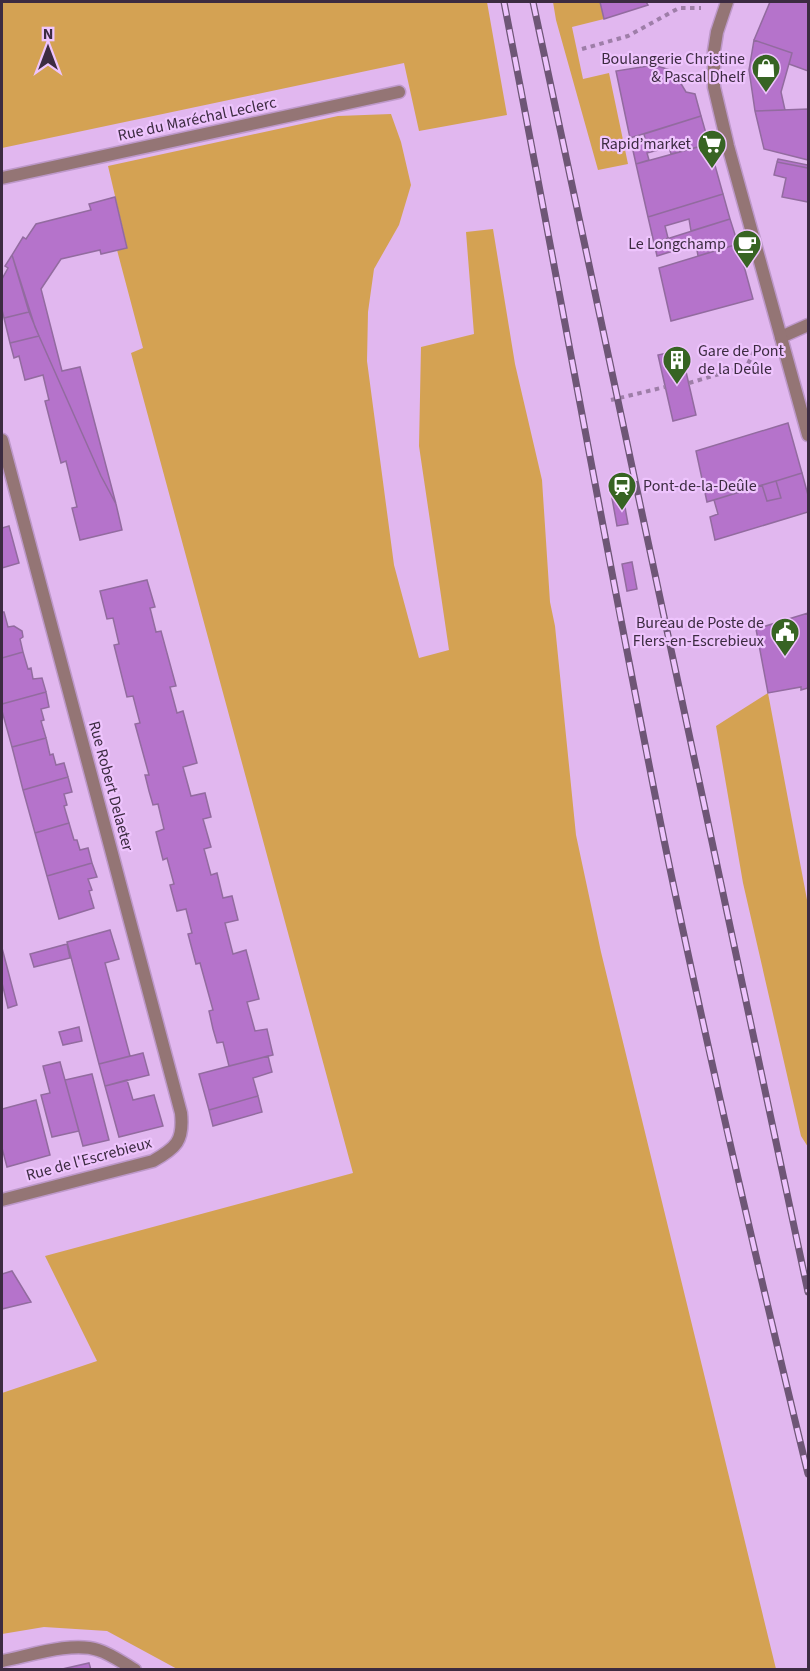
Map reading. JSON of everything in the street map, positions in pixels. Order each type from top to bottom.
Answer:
[{"type":"street","points":[[725,7],[714,51],[714,87],[728,147],[808,435]]},
{"type":"street","name":"Rue du Maréchal Leclerc","points":[[2,178],[399,92]]},
{"type":"street","points":[[781,337],[808,325]]},
{"type":"street","name":"Rue Robert Delaeter","points":[[2,440],[181,1113],[183,1129],[179,1141]]},
{"type":"street","name":"Rue de l'Escrebieux","points":[[2,1200],[153,1161],[169,1152],[179,1141]]},
{"type":"street","points":[[2,1661],[72,1647],[84,1647],[108,1654],[135,1670]]},
{"type":"path","points":[[582,49],[628,36],[679,8],[725,7]]},
{"type":"path","points":[[689,383],[747,366],[757,345],[781,337]]},
{"type":"path","points":[[611,400],[665,387]]},
{"type":"shaded area","points":[[2,2],[487,2],[507,115],[419,131],[404,63],[2,148]]},
{"type":"shaded area","points":[[553,2],[600,2],[604,19],[572,27],[583,79],[609,73],[628,164],[598,170]]},
{"type":"shaded area","points":[[391,114],[401,142],[411,185],[399,225],[374,269],[368,312],[367,361],[394,565],[419,658],[449,650],[419,446],[421,347],[474,334],[466,232],[493,229],[515,364],[542,480],[550,602],[555,626],[576,835],[601,952],[776,1669],[179,1670],[107,1631],[44,1627],[2,1634],[2,1393],[97,1361],[45,1256],[353,1173],[131,353],[143,348],[117,250],[127,247],[108,166],[338,116]]},
{"type":"shaded area","points":[[768,693],[808,905],[808,1147],[801,1136],[743,883],[716,726]]},
{"type":"building","points":[[600,2],[646,2],[648,5],[604,19]]},
{"type":"building","points":[[770,2],[808,2],[808,71],[789,64],[792,53],[754,40]]},
{"type":"building","points":[[754,40],[792,53],[781,92],[785,110],[755,111],[749,70]]},
{"type":"building","points":[[654,65],[670,70],[686,92],[695,94],[701,116],[630,138],[616,71]]},
{"type":"building","points":[[808,109],[808,160],[764,149],[755,111]]},
{"type":"building","points":[[701,116],[709,144],[671,154],[669,147],[647,153],[649,160],[636,164],[632,146],[646,143],[644,134]]},
{"type":"building","points":[[709,144],[723,194],[648,217],[636,164]]},
{"type":"building","points":[[778,159],[808,165],[808,168],[777,162]]},
{"type":"building","points":[[777,162],[808,168],[808,202],[782,197],[786,178],[774,175]]},
{"type":"building","points":[[723,194],[730,219],[691,231],[689,219],[665,226],[668,238],[654,243],[648,217]]},
{"type":"building","points":[[115,197],[127,248],[101,254],[100,250],[61,259],[41,289],[62,371],[80,367],[116,504],[101,476],[35,327],[12,255],[23,237],[26,239],[36,224],[91,210],[89,204]]},
{"type":"building","points":[[730,219],[738,244],[698,256],[696,244],[657,256],[654,243]]},
{"type":"building","points":[[738,244],[753,299],[671,321],[659,268]]},
{"type":"building","points":[[12,255],[29,312],[4,318],[2,279],[8,268],[5,266]]},
{"type":"building","points":[[29,312],[39,336],[10,343],[4,318]]},
{"type":"building","points":[[39,336],[101,476],[116,504],[122,530],[80,540],[72,508],[77,507],[66,461],[61,463],[45,401],[49,400],[43,375],[25,380],[19,356],[14,358],[10,343]]},
{"type":"building","name":"Gare de Pont de la Deûle","points":[[681,350],[696,415],[673,421],[658,355]]},
{"type":"building","points":[[788,423],[802,473],[707,502],[696,451]]},
{"type":"building","points":[[802,473],[808,495],[808,512],[715,540],[710,517],[718,514],[714,500],[762,485],[767,501],[781,498],[776,481]]},
{"type":"building","points":[[776,481],[781,498],[767,501],[762,485]]},
{"type":"building","points":[[623,496],[628,524],[617,526],[612,498]]},
{"type":"building","points":[[9,526],[19,563],[2,568],[2,528]]},
{"type":"building","points":[[632,562],[637,589],[627,591],[622,564]]},
{"type":"building","points":[[147,580],[155,607],[150,608],[156,632],[161,631],[176,686],[170,687],[177,713],[183,711],[197,763],[183,767],[191,796],[205,793],[211,817],[203,819],[211,847],[204,849],[211,875],[217,873],[223,898],[232,896],[238,920],[225,923],[233,954],[246,950],[259,999],[247,1002],[255,1031],[267,1029],[273,1055],[229,1066],[223,1042],[217,1043],[213,1029],[209,1011],[213,1010],[200,963],[196,964],[188,934],[192,933],[186,909],[177,911],[170,885],[174,884],[167,858],[163,860],[156,832],[164,829],[158,804],[153,805],[145,775],[149,775],[135,724],[140,723],[133,696],[127,697],[114,645],[119,644],[113,618],[107,619],[100,591]]},
{"type":"building","points":[[2,612],[4,612],[8,627],[14,626],[22,631],[23,637],[20,639],[23,652],[2,658]]},
{"type":"building","name":"Bureau de Poste de Flers-en-Escrebieux","points":[[808,613],[808,688],[801,690],[801,687],[768,693],[756,629]]},
{"type":"building","points":[[23,652],[28,669],[31,668],[33,679],[42,678],[46,692],[2,704],[2,658]]},
{"type":"building","points":[[46,692],[49,707],[41,709],[44,720],[41,721],[46,738],[12,747],[2,704]]},
{"type":"building","points":[[46,738],[50,755],[53,754],[56,765],[64,763],[68,777],[23,790],[12,747]]},
{"type":"building","points":[[68,777],[72,792],[64,794],[67,805],[64,806],[69,823],[35,833],[23,790]]},
{"type":"building","points":[[69,823],[74,840],[77,840],[80,850],[88,848],[92,863],[47,876],[35,833]]},
{"type":"building","points":[[92,863],[97,877],[88,879],[94,908],[59,919],[47,876]]},
{"type":"building","points":[[110,930],[119,959],[105,963],[130,1056],[99,1064],[67,942]]},
{"type":"building","points":[[67,944],[70,958],[34,967],[30,954]]},
{"type":"building","points":[[2,948],[17,1005],[8,1008],[2,983]]},
{"type":"building","points":[[79,1027],[82,1041],[63,1045],[59,1032]]},
{"type":"building","points":[[143,1053],[149,1075],[105,1086],[99,1064]]},
{"type":"building","points":[[268,1056],[272,1072],[253,1078],[258,1096],[209,1110],[199,1074]]},
{"type":"building","points":[[60,1062],[79,1131],[52,1137],[41,1095],[50,1093],[43,1066]]},
{"type":"building","points":[[92,1074],[109,1140],[83,1146],[65,1080]]},
{"type":"building","points":[[127,1080],[133,1100],[154,1095],[163,1126],[119,1137],[105,1086]]},
{"type":"building","points":[[258,1096],[262,1112],[213,1126],[209,1110]]},
{"type":"building","points":[[36,1100],[50,1155],[7,1167],[2,1148],[2,1109]]},
{"type":"building","points":[[12,1271],[31,1302],[2,1309],[2,1274]]},
{"type":"building","points":[[89,1663],[91,1670],[58,1670]]},
{"type":"railway","points":[[504,2],[664,840],[733,1158],[808,1474]]},
{"type":"railway","points":[[533,2],[808,1292]]},
{"type":"place","name":"Boulangerie Christine & Pascal Dhelf","points":[[766,94]]},
{"type":"place","name":"Rapid’market","points":[[712,170]]},
{"type":"place","name":"Le Longchamp","points":[[747,270]]},
{"type":"place","name":"Gare de Pont de la Deûle","points":[[677,386]]},
{"type":"place","name":"Pont-de-la-Deûle","points":[[622,512]]},
{"type":"place","name":"Bureau de Poste de Flers-en-Escrebieux","points":[[785,658]]}]
